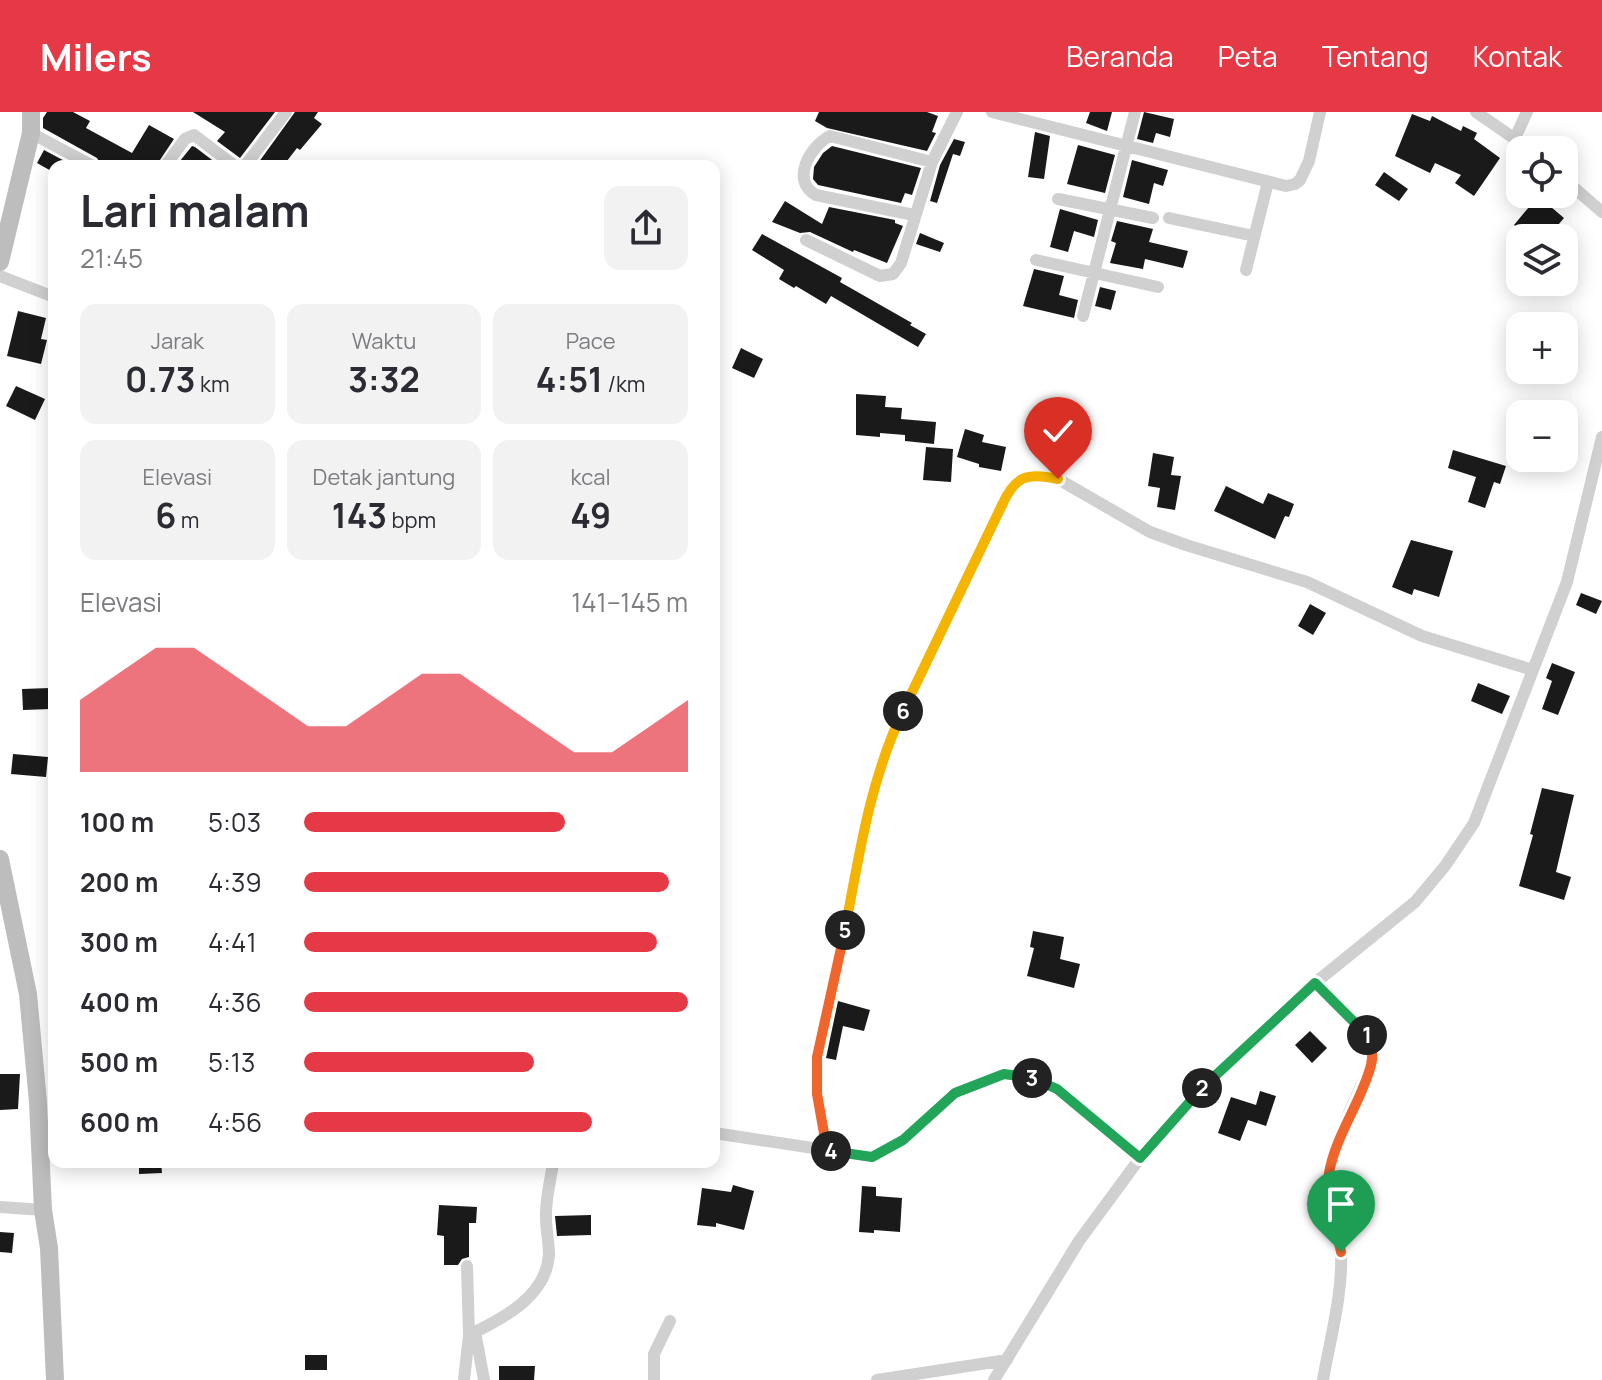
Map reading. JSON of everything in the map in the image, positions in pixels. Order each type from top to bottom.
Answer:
[{"type":"main road","points":[[0,262],[31,133],[31,112]]},
{"type":"main road","points":[[0,859],[28,994],[38,1102],[43,1210],[49,1248],[55,1380]]},
{"type":"street","points":[[250,160],[286,112]]},
{"type":"street","points":[[806,240],[872,273],[893,274],[901,263],[932,162],[957,112]]},
{"type":"street","points":[[992,112],[1286,186],[1300,180],[1309,161],[1320,112]]},
{"type":"street","points":[[1083,316],[1135,112]]},
{"type":"street","points":[[1476,112],[1512,136]]},
{"type":"street","points":[[1516,136],[1527,112]]},
{"type":"street","points":[[31,133],[82,160]]},
{"type":"street","points":[[169,160],[185,139],[194,135],[227,160]]},
{"type":"street","points":[[914,215],[816,195],[803,182],[804,167],[821,142],[830,136],[932,162]]},
{"type":"street","points":[[1246,270],[1268,182]]},
{"type":"street","points":[[1578,191],[1602,212]]},
{"type":"street","points":[[1058,199],[1153,218]]},
{"type":"street","points":[[1169,218],[1254,236]]},
{"type":"street","points":[[1036,260],[1158,287]]},
{"type":"street","points":[[0,276],[48,295]]},
{"type":"street","points":[[995,1380],[1079,1241],[1140,1158],[1220,1070],[1315,983],[1415,902],[1445,866],[1474,823],[1567,582],[1602,437]]},
{"type":"street","points":[[827,1150],[817,1094],[817,1057],[871,794],[889,741],[1007,494],[1018,480],[1029,475],[1058,479],[1150,532],[1307,582],[1422,636],[1533,670]]},
{"type":"street","points":[[1315,983],[1367,1034],[1372,1056],[1329,1170],[1330,1206],[1341,1252],[1339,1285],[1323,1380]]},
{"type":"street","points":[[720,1134],[872,1157],[903,1140],[955,1093],[1004,1074],[1031,1077],[1057,1089],[1140,1158]]},
{"type":"street","points":[[472,1333],[507,1315],[527,1299],[543,1279],[549,1259],[545,1216],[552,1168]]},
{"type":"street","points":[[0,1207],[43,1210]]},
{"type":"street","points":[[467,1266],[472,1333],[484,1380]]},
{"type":"street","points":[[654,1380],[654,1354],[670,1321]]},
{"type":"street","points":[[464,1380],[472,1333]]},
{"type":"street","points":[[877,1380],[1007,1360]]},
{"type":"building","points":[[47,112],[73,112],[90,121],[86,128],[132,153],[149,125],[174,139],[160,160],[98,160],[43,128],[43,118]]},
{"type":"building","points":[[193,112],[275,112],[240,158],[217,141],[225,132]]},
{"type":"building","points":[[295,112],[318,112],[314,118],[322,124],[300,150],[297,148],[288,160],[260,160]]},
{"type":"building","points":[[819,112],[927,112],[938,116],[932,132],[936,133],[927,151],[827,128],[815,121]]},
{"type":"building","points":[[1090,112],[1112,112],[1107,131],[1086,123]]},
{"type":"building","points":[[1144,112],[1174,119],[1170,137],[1156,133],[1153,143],[1137,139]]},
{"type":"building","points":[[1412,114],[1430,121],[1432,116],[1461,131],[1463,126],[1477,133],[1474,139],[1500,158],[1474,196],[1455,183],[1461,175],[1435,163],[1430,173],[1395,156]]},
{"type":"building","points":[[1035,132],[1050,136],[1044,179],[1028,177]]},
{"type":"building","points":[[954,139],[965,142],[960,156],[953,154],[937,203],[930,201],[940,165]]},
{"type":"building","points":[[1078,145],[1115,155],[1105,193],[1067,184]]},
{"type":"building","points":[[192,146],[212,160],[181,160]]},
{"type":"building","points":[[832,146],[921,168],[912,195],[905,193],[901,203],[818,185],[813,179],[814,167]]},
{"type":"building","points":[[44,150],[63,160],[48,160],[48,169],[37,163]]},
{"type":"building","points":[[1132,160],[1168,170],[1163,186],[1154,183],[1149,204],[1123,197]]},
{"type":"building","points":[[1384,172],[1408,189],[1399,201],[1375,185]]},
{"type":"building","points":[[785,201],[822,224],[829,207],[895,220],[903,226],[887,263],[853,252],[810,232],[800,233],[772,222]]},
{"type":"building","points":[[1528,208],[1552,208],[1564,218],[1559,224],[1515,224]]},
{"type":"building","points":[[1060,209],[1098,220],[1094,237],[1074,231],[1068,252],[1050,247]]},
{"type":"building","points":[[1117,221],[1153,229],[1149,242],[1188,251],[1183,268],[1145,259],[1143,269],[1110,263],[1116,243],[1111,241]]},
{"type":"building","points":[[920,233],[944,243],[940,252],[916,244]]},
{"type":"building","points":[[762,234],[842,278],[840,282],[912,323],[910,325],[926,334],[918,347],[831,296],[826,304],[779,279],[784,270],[752,250]]},
{"type":"building","points":[[1034,269],[1064,276],[1059,295],[1078,300],[1074,318],[1023,306]]},
{"type":"building","points":[[1100,287],[1116,291],[1111,310],[1095,306]]},
{"type":"building","points":[[18,311],[46,318],[41,339],[47,340],[41,364],[7,356]]},
{"type":"building","points":[[741,348],[763,359],[754,378],[732,368]]},
{"type":"building","points":[[16,386],[45,399],[35,420],[6,406]]},
{"type":"building","points":[[856,394],[886,396],[885,407],[902,408],[901,419],[936,422],[934,444],[905,441],[905,435],[856,435]]},
{"type":"building","points":[[965,429],[984,435],[982,442],[1006,447],[1001,471],[979,467],[979,464],[957,457]]},
{"type":"building","points":[[926,447],[953,449],[951,482],[923,480]]},
{"type":"building","points":[[1453,450],[1506,466],[1500,484],[1494,482],[1485,508],[1468,502],[1476,477],[1448,468]]},
{"type":"building","points":[[1153,453],[1174,457],[1171,475],[1181,476],[1175,510],[1157,507],[1160,488],[1148,486]]},
{"type":"building","points":[[1226,486],[1263,504],[1268,493],[1294,504],[1275,539],[1214,511]]},
{"type":"building","points":[[1411,540],[1453,551],[1439,597],[1414,589],[1412,595],[1392,587]]},
{"type":"building","points":[[1581,593],[1602,601],[1596,614],[1576,605]]},
{"type":"building","points":[[1310,604],[1326,613],[1313,635],[1298,626]]},
{"type":"building","points":[[1552,663],[1575,672],[1558,715],[1542,709],[1552,681],[1546,678]]},
{"type":"building","points":[[1478,683],[1510,696],[1502,714],[1471,701]]},
{"type":"building","points":[[48,688],[48,709],[23,710],[22,689]]},
{"type":"building","points":[[13,754],[48,757],[46,777],[11,774]]},
{"type":"building","points":[[1542,788],[1574,795],[1556,872],[1571,877],[1564,900],[1519,886]]},
{"type":"building","points":[[1033,931],[1064,937],[1060,959],[1080,964],[1074,988],[1027,976],[1034,948],[1030,947]]},
{"type":"building","points":[[838,1001],[870,1010],[864,1031],[843,1026],[836,1060],[826,1058]]},
{"type":"building","points":[[1310,1031],[1327,1048],[1312,1063],[1295,1045]]},
{"type":"building","points":[[0,1074],[20,1074],[18,1109],[0,1110]]},
{"type":"building","points":[[1260,1091],[1276,1096],[1266,1126],[1248,1120],[1240,1141],[1218,1133],[1231,1097],[1256,1105]]},
{"type":"building","points":[[139,1168],[162,1168],[162,1173],[139,1174]]},
{"type":"building","points":[[733,1185],[754,1191],[744,1230],[716,1223],[716,1227],[697,1225],[702,1188],[731,1192]]},
{"type":"building","points":[[862,1186],[876,1187],[876,1196],[902,1198],[900,1232],[859,1232]]},
{"type":"building","points":[[439,1205],[477,1207],[476,1223],[469,1223],[469,1257],[462,1259],[458,1265],[444,1265],[444,1236],[437,1235]]},
{"type":"building","points":[[591,1215],[591,1235],[557,1236],[555,1216]]},
{"type":"building","points":[[0,1232],[14,1233],[12,1253],[0,1252]]},
{"type":"building","points":[[305,1355],[327,1355],[327,1370],[305,1370]]},
{"type":"building","points":[[499,1366],[535,1366],[534,1380],[499,1380]]},
{"type":"route","points":[[1058,479],[1029,475],[1018,480],[1007,494],[889,741],[871,794],[817,1057],[817,1094],[827,1150],[872,1157],[903,1140],[955,1093],[1004,1074],[1031,1077],[1057,1089],[1140,1158],[1220,1070],[1315,983],[1367,1034],[1371,1045],[1371,1065],[1329,1170],[1330,1206],[1341,1252]]}]
